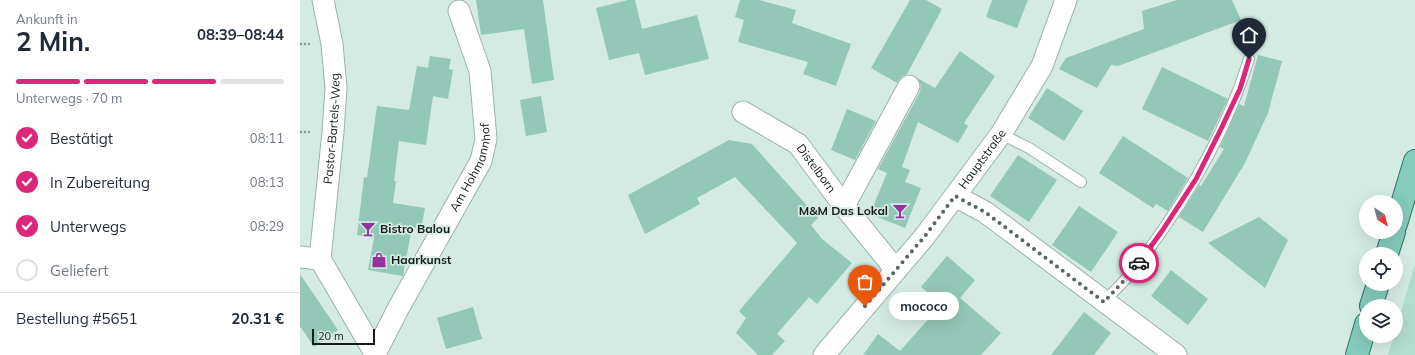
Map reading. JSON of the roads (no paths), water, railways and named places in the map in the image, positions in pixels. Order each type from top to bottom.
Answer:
[{"type":"main road","points":[[1403,201],[1415,161]]},
{"type":"main road","points":[[1357,355],[1360,343]]},
{"type":"street","name":"Pastor-Bartels-Weg","points":[[310,258],[333,132],[336,88],[332,44],[323,0]]},
{"type":"street","name":"Hauptstraße","points":[[824,355],[925,236],[1002,134],[1042,66],[1066,0]]},
{"type":"street","name":"Am Hohmannhof","points":[[376,355],[399,307],[481,161],[486,139],[480,71],[459,11]]},
{"type":"street","name":"Distelborn","points":[[844,206],[909,86]]},
{"type":"street","name":"Distelborn","points":[[742,112],[798,144],[844,206],[896,270]]},
{"type":"street","points":[[955,196],[985,212],[1176,355]]},
{"type":"street","points":[[310,258],[376,355]]},
{"type":"lane","points":[[1104,302],[1130,274],[1162,231],[1196,179],[1240,89],[1249,59]]},
{"type":"lane","points":[[1002,134],[1029,148],[1081,182]]},
{"type":"place","name":"M&M Das Lokal","points":[[900,211]]},
{"type":"place","name":"Bistro Balou","points":[[368,229]]},
{"type":"place","name":"Haarkunst","points":[[379,260]]},
{"type":"place","name":"mococo","points":[[865,306]]}]
